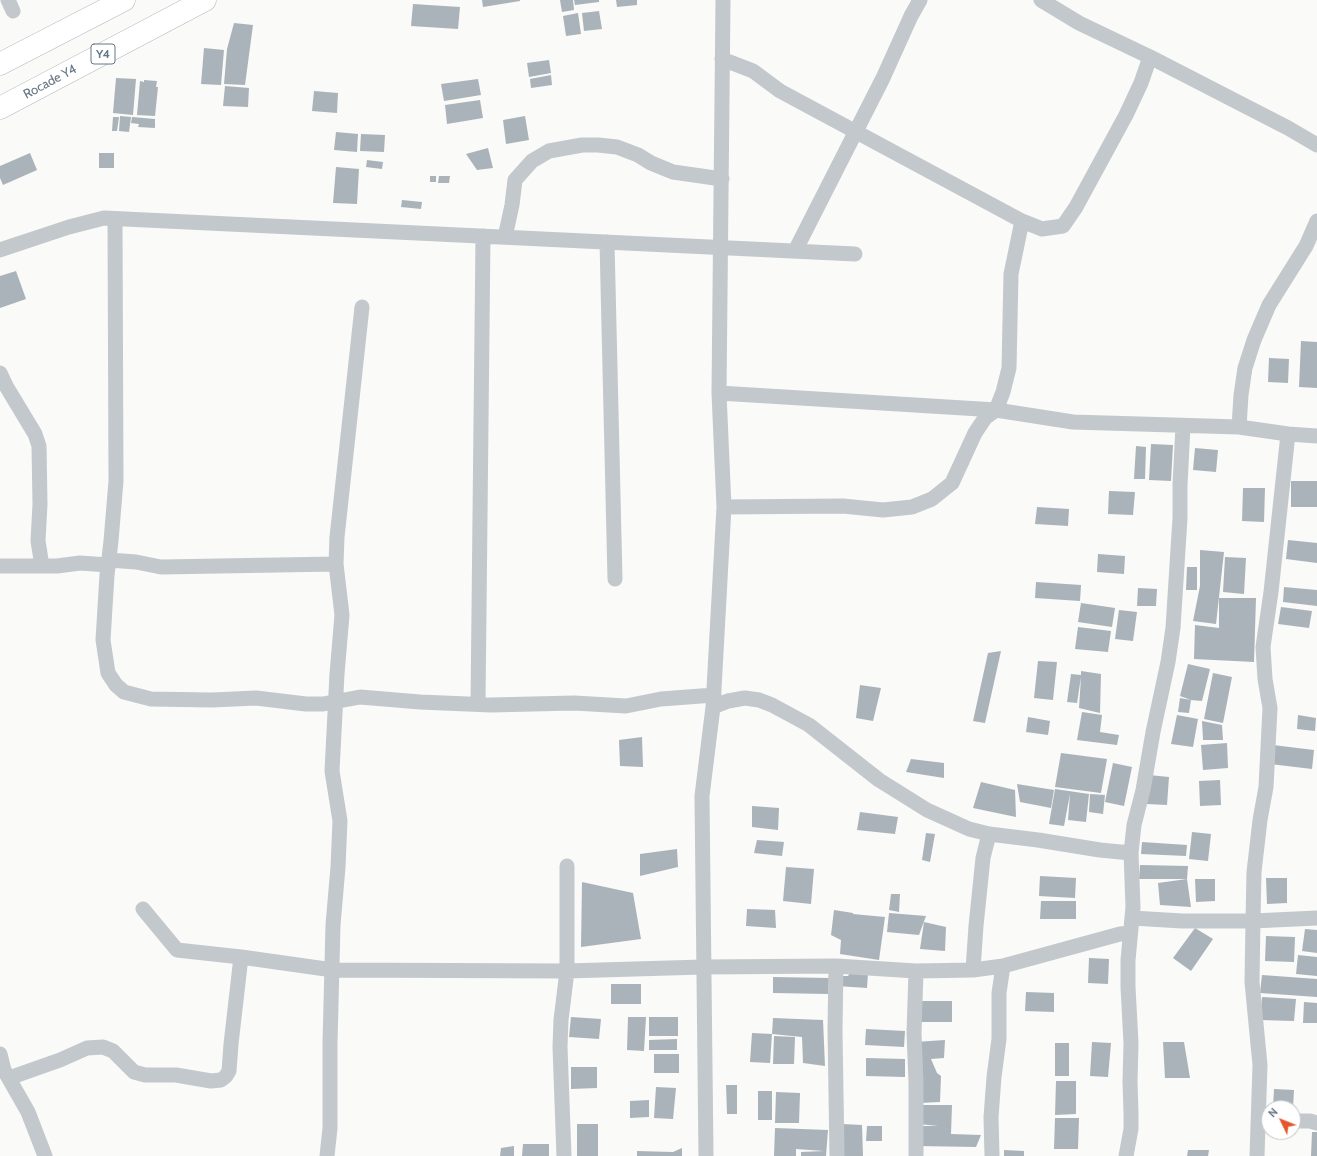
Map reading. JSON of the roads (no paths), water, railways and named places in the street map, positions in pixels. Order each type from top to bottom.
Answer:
[{"type":"highway","points":[[0,64],[124,0]]},
{"type":"highway","name":"Rocade Y4","points":[[0,108],[205,0]]},
{"type":"street","points":[[706,1156],[702,796],[713,701],[724,507],[719,393],[723,0]]},
{"type":"street","points":[[795,251],[883,78],[910,16],[920,0]]},
{"type":"street","points":[[1046,1],[1079,22],[1288,128],[1317,145]]},
{"type":"street","points":[[722,59],[753,71],[780,91],[1022,221],[1042,229],[1063,226],[1076,207],[1126,115],[1141,83],[1150,57]]},
{"type":"street","points":[[505,237],[512,205],[515,180],[532,161],[549,151],[582,145],[617,147],[673,172],[722,179]]},
{"type":"street","points":[[0,250],[69,227],[104,218],[855,254]]},
{"type":"street","points":[[115,219],[116,481],[103,619],[103,640],[108,672],[116,685],[124,692],[151,699],[212,700],[256,698],[306,704],[323,704],[336,700],[360,697],[420,702],[491,705],[574,703],[626,706],[661,699],[728,701],[745,698],[759,700],[772,705],[809,725],[879,780],[927,810],[963,826],[989,834],[1131,853]]},
{"type":"street","points":[[724,507],[843,506],[883,510],[912,507],[932,499],[952,482],[975,433],[985,418],[996,410],[1003,392],[1009,368],[1012,274],[1022,221]]},
{"type":"street","points":[[1239,427],[1241,395],[1245,368],[1254,340],[1269,305],[1306,246],[1317,221]]},
{"type":"street","points":[[478,704],[483,236]]},
{"type":"street","points":[[607,242],[615,579]]},
{"type":"street","points":[[328,1156],[330,1128],[330,1043],[333,925],[340,829],[332,771],[337,674],[342,615],[336,564],[337,537],[362,307]]},
{"type":"street","points":[[0,373],[35,434],[39,446],[40,504],[38,541],[42,566]]},
{"type":"street","points":[[719,393],[996,410],[1074,422],[1239,427],[1288,434],[1317,436]]},
{"type":"street","points":[[1126,1156],[1131,1129],[1132,1113],[1130,1082],[1131,1043],[1128,987],[1128,960],[1133,907],[1131,853],[1134,825],[1144,790],[1153,732],[1168,662],[1173,628],[1180,518],[1183,426]]},
{"type":"street","points":[[1262,1100],[1252,982],[1254,872],[1260,820],[1266,787],[1270,708],[1265,679],[1264,647],[1272,592],[1288,434]]},
{"type":"street","points":[[0,566],[57,566],[80,563],[109,562],[136,562],[161,567],[222,567],[263,564],[336,564]]},
{"type":"street","points":[[973,970],[983,858],[989,834]]},
{"type":"street","points":[[564,1156],[560,1047],[561,1020],[567,971],[566,866]]},
{"type":"street","points":[[143,909],[177,950],[333,970],[567,971],[703,967],[836,966],[916,971],[973,970],[1003,966],[1120,934],[1130,933]]},
{"type":"street","points":[[1132,918],[1182,921],[1253,921],[1317,918]]},
{"type":"street","points":[[9,1078],[60,1060],[88,1048],[103,1047],[113,1051],[134,1072],[145,1075],[176,1075],[211,1081],[221,1080],[229,1071],[241,957]]},
{"type":"street","points":[[836,966],[835,1037],[837,1156]]},
{"type":"street","points":[[992,1156],[994,1077],[999,1039],[999,993],[1003,966]]},
{"type":"street","points":[[916,971],[914,1033],[916,1076],[916,1156]]},
{"type":"street","points":[[0,1054],[4,1070],[28,1112],[45,1156]]},
{"type":"street","points":[[1301,1121],[1317,1123]]},
{"type":"street","points":[[1257,1156],[1261,1136]]}]
